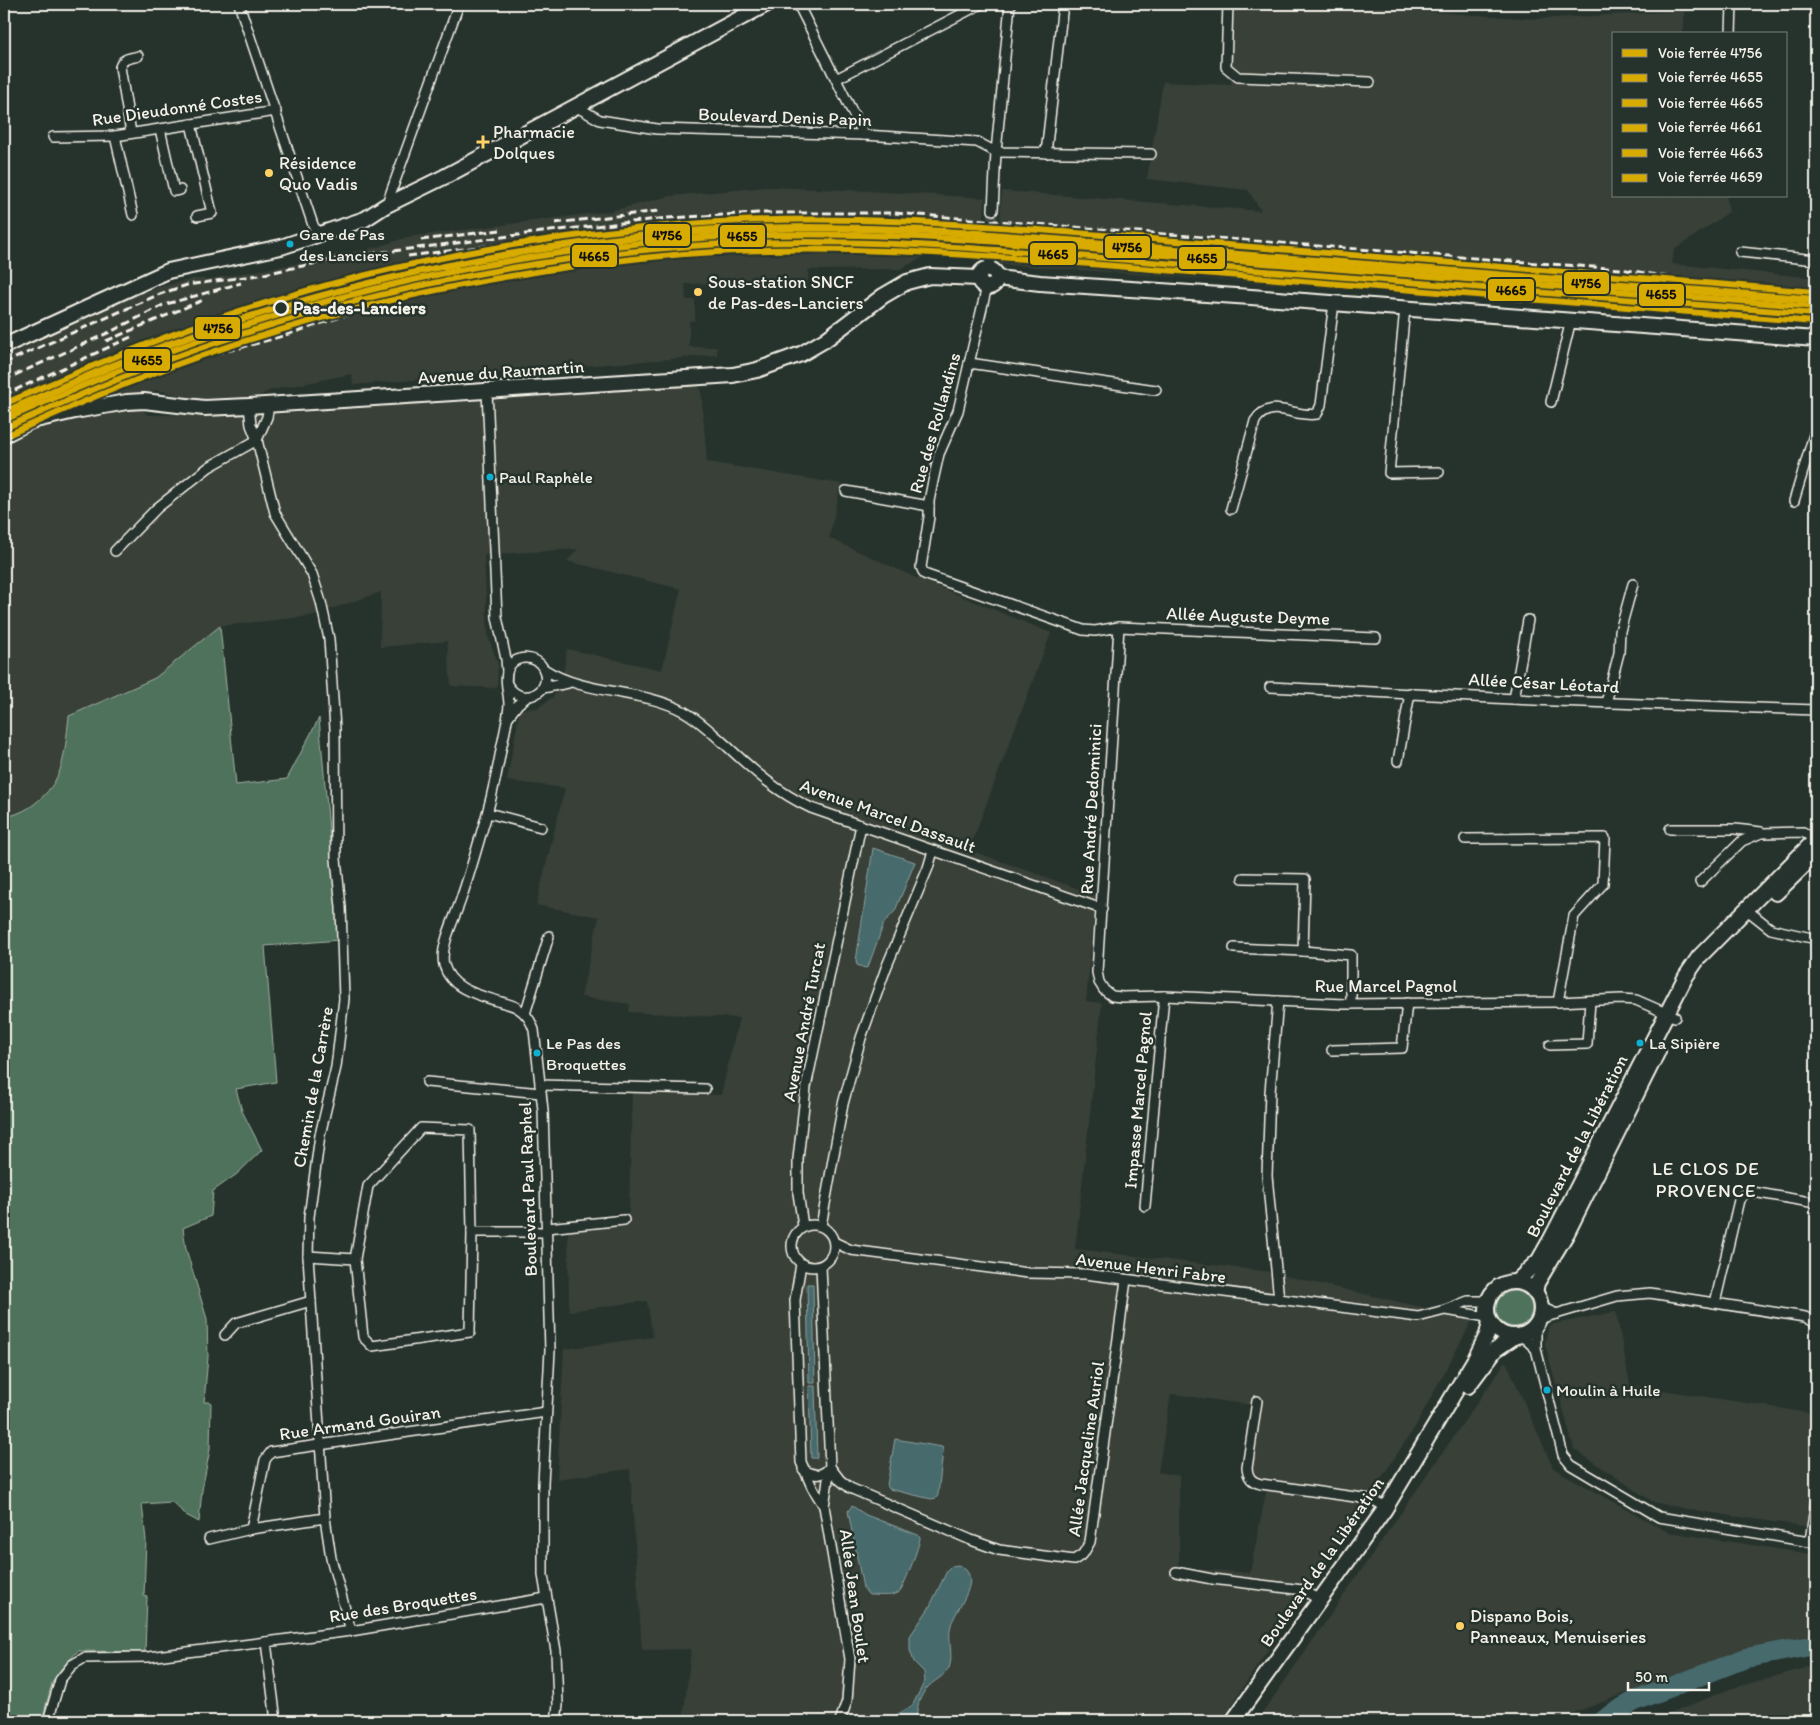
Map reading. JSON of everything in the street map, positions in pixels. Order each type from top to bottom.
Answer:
[{"type":"street","points":[[239,4],[313,225],[319,235]]},
{"type":"street","points":[[386,206],[459,4]]},
{"type":"street","points":[[4,346],[168,271],[252,254],[319,235],[365,219],[386,206],[444,177],[766,4]]},
{"type":"street","points":[[798,4],[864,135]]},
{"type":"street","points":[[836,79],[981,4]]},
{"type":"street","points":[[993,210],[996,152],[1010,4]]},
{"type":"street","points":[[1046,153],[1064,4]]},
{"type":"street","points":[[1228,4],[1226,67],[1238,77],[1370,82]]},
{"type":"street","points":[[1731,32],[1732,4]]},
{"type":"street","points":[[131,133],[120,67],[125,59],[138,56]]},
{"type":"street","name":"Boulevard Denis Papin","points":[[575,106],[600,120],[658,128],[864,135],[977,142],[996,152]]},
{"type":"street","name":"Rue Dieudonné Costes","points":[[53,137],[115,136],[276,111]]},
{"type":"street","points":[[191,124],[212,213],[198,216]]},
{"type":"street","points":[[160,129],[174,191],[180,190]]},
{"type":"street","points":[[115,136],[133,215]]},
{"type":"street","points":[[996,152],[1151,154]]},
{"type":"street","points":[[1740,252],[1816,260]]},
{"type":"street","name":"Avenue du Raumartin","points":[[4,435],[31,421],[127,402],[144,401],[204,408],[733,376],[757,370],[801,354],[825,340],[883,296],[907,282],[930,276],[989,274],[1040,284],[1405,308],[1816,340]]},
{"type":"street","name":"Rue des Rollandins","points":[[989,274],[958,411],[939,454],[928,506],[929,517],[921,567],[922,571],[926,576],[1083,630],[1095,631],[1119,628]]},
{"type":"street","points":[[1231,509],[1255,421],[1259,414],[1266,409],[1273,408],[1307,415],[1317,414],[1321,405],[1334,303]]},
{"type":"street","points":[[1405,308],[1389,473],[1439,472]]},
{"type":"street","points":[[1551,402],[1571,320]]},
{"type":"street","points":[[4,337],[18,338]]},
{"type":"street","points":[[969,362],[1156,390]]},
{"type":"street","points":[[487,391],[497,617],[506,659],[508,717],[488,814],[444,948],[443,963],[454,983],[480,996],[518,1008],[525,1014],[549,936]]},
{"type":"street","points":[[115,551],[157,508],[209,467],[256,440],[268,413],[269,405]]},
{"type":"street","name":"Chemin de la Carrère","points":[[249,406],[251,425],[275,513],[312,574],[328,639],[335,729],[336,859],[341,907],[344,999],[336,1067],[320,1135],[308,1217],[308,1256],[325,1518],[331,1558],[351,1631]]},
{"type":"street","points":[[1794,501],[1816,428]]},
{"type":"street","points":[[846,491],[928,506]]},
{"type":"street","points":[[1606,702],[1619,653],[1620,631],[1632,584]]},
{"type":"street","points":[[1514,699],[1528,620]]},
{"type":"street","name":"Allée Auguste Deyme","points":[[1119,628],[1376,638]]},
{"type":"street","name":"Rue André Dedominici","points":[[1104,990],[1098,982],[1097,972],[1119,628]]},
{"type":"street","points":[[502,643],[524,658],[536,660],[544,670],[545,681],[543,688],[533,696],[527,697],[515,694],[507,684]]},
{"type":"street","points":[[507,672],[513,662],[524,658]]},
{"type":"street","name":"Avenue Marcel Dassault","points":[[544,670],[571,683],[652,700],[681,710],[698,721],[756,773],[782,793],[811,808],[1102,909]]},
{"type":"street","name":"Avenue Marcel Dassault","points":[[543,688],[571,683]]},
{"type":"street","name":"Allée César Léotard","points":[[1270,687],[1514,699],[1816,710]]},
{"type":"street","points":[[1398,761],[1410,693]]},
{"type":"street","points":[[508,717],[518,704],[527,697]]},
{"type":"street","points":[[488,814],[541,827]]},
{"type":"street","name":"Avenue André Turcat","points":[[804,1226],[798,1193],[798,1160],[806,1087],[861,825]]},
{"type":"street","points":[[1670,829],[1803,832],[1816,839]]},
{"type":"street","points":[[1700,882],[1742,841],[1761,832]]},
{"type":"street","points":[[1465,838],[1605,838],[1603,884],[1574,916],[1558,1002]]},
{"type":"street","name":"Boulevard de la Libération","points":[[1750,912],[1816,839]]},
{"type":"street","points":[[820,1226],[835,1139],[861,1038],[883,975],[928,868],[933,851]]},
{"type":"street","name":"Boulevard de la Libération","points":[[1535,1292],[1537,1283],[1555,1253],[1610,1148],[1671,1015],[1686,976],[1699,957],[1816,854]]},
{"type":"street","points":[[1243,878],[1305,879],[1303,952]]},
{"type":"street","points":[[1750,912],[1771,929],[1816,939]]},
{"type":"street","points":[[1234,948],[1351,955],[1351,1004]]},
{"type":"street","name":"Rue Marcel Pagnol","points":[[1104,990],[1116,996],[1164,996],[1351,1004],[1636,1000],[1671,1015]]},
{"type":"street","name":"Impasse Marcel Pagnol","points":[[1145,1206],[1164,996]]},
{"type":"street","points":[[1278,1001],[1270,1092],[1267,1176],[1279,1300]]},
{"type":"street","points":[[1550,1045],[1588,1044],[1590,1001]]},
{"type":"street","points":[[1332,1050],[1402,1048],[1407,1003]]},
{"type":"street","name":"Boulevard Paul Raphel","points":[[525,1014],[534,1030],[544,1137],[550,1350],[542,1541],[543,1575],[556,1651],[558,1705],[556,1721]]},
{"type":"street","name":"Boulevard de la Libération","points":[[1233,1721],[1385,1509],[1438,1422],[1487,1335],[1488,1301],[1496,1289],[1509,1282],[1516,1282],[1539,1260],[1671,1015]]},
{"type":"street","points":[[427,1082],[541,1089],[706,1089]]},
{"type":"street","points":[[421,1128],[470,1130],[472,1232],[470,1332],[372,1346],[363,1338],[355,1259],[368,1186],[421,1128]]},
{"type":"street","points":[[1716,1303],[1739,1200],[1747,1191],[1816,1203]]},
{"type":"street","points":[[472,1232],[547,1230],[624,1220]]},
{"type":"street","points":[[812,1224],[820,1226],[827,1230],[834,1242],[832,1256],[821,1266],[807,1267],[796,1260],[791,1248],[794,1235],[804,1226],[812,1224]]},
{"type":"street","name":"Avenue Henri Fabre","points":[[834,1242],[851,1250],[1028,1273],[1085,1274],[1418,1317],[1445,1310],[1468,1301],[1488,1301]]},
{"type":"street","name":"Avenue Henri Fabre","points":[[832,1256],[851,1250]]},
{"type":"street","points":[[308,1256],[355,1259]]},
{"type":"street","points":[[801,1264],[795,1300],[801,1462],[824,1506]]},
{"type":"street","points":[[821,1266],[830,1467],[824,1506]]},
{"type":"street","name":"Allée Jacqueline Auriol","points":[[830,1467],[840,1480],[850,1488],[985,1546],[1018,1554],[1069,1560],[1079,1558],[1088,1548],[1093,1522],[1126,1280]]},
{"type":"street","points":[[1516,1282],[1530,1287],[1535,1292],[1539,1317],[1536,1349],[1563,1455],[1571,1465],[1659,1516],[1813,1542],[1816,1500]]},
{"type":"street","points":[[1539,1317],[1557,1314],[1617,1296],[1650,1293],[1805,1316],[1816,1323]]},
{"type":"street","points":[[225,1334],[236,1323],[311,1301]]},
{"type":"street","name":"Avenue Henri Fabre","points":[[1445,1310],[1488,1320]]},
{"type":"street","name":"Boulevard de la Libération","points":[[1438,1422],[1495,1350],[1530,1331],[1539,1317]]},
{"type":"street","points":[[1488,1320],[1499,1333],[1518,1336],[1536,1349]]},
{"type":"street","points":[[1257,1401],[1247,1468],[1250,1479],[1261,1484],[1370,1499],[1376,1501],[1385,1509]]},
{"type":"street","name":"Rue Armand Gouiran","points":[[251,1529],[265,1460],[271,1452],[546,1412]]},
{"type":"street","points":[[803,1469],[809,1474],[818,1475],[826,1472],[830,1467]]},
{"type":"street","name":"Allée Jean Boulet","points":[[824,1506],[850,1659],[847,1701],[840,1721]]},
{"type":"street","points":[[209,1539],[251,1529],[325,1518]]},
{"type":"street","points":[[1176,1572],[1212,1579],[1303,1590],[1320,1600]]},
{"type":"street","name":"Rue des Broquettes","points":[[48,1721],[60,1680],[72,1665],[84,1658],[148,1657],[351,1631],[546,1598]]},
{"type":"street","points":[[266,1642],[276,1721]]},
{"type":"shaded area","points":[[1234,4],[1388,4],[1400,10],[1536,19],[1684,11],[1683,32],[1612,32],[1612,198],[1726,198],[1729,212],[1674,250],[1672,264],[1816,278],[1816,317],[1525,293],[1523,302],[997,264],[1002,191],[1261,211],[1248,190],[1147,179],[1163,82],[1231,85]]},
{"type":"shaded area","points":[[768,187],[985,198],[982,259],[923,257],[900,269],[808,270],[808,282],[685,284],[686,300],[695,300],[695,320],[689,321],[689,347],[717,347],[717,355],[353,385],[352,374],[271,390],[257,397],[200,401],[158,390],[41,412],[4,430],[4,354],[87,314],[159,287],[192,279],[210,279],[301,263],[350,251],[374,248],[408,237],[611,211],[670,196]]},
{"type":"shaded area","points":[[696,383],[701,391],[707,462],[841,484],[829,538],[912,576],[1051,633],[969,850],[1096,895],[1086,1001],[1102,1003],[1075,1249],[1264,1271],[1473,1319],[1415,1427],[1238,1695],[1223,1721],[683,1721],[691,1649],[642,1650],[630,1469],[557,1479],[564,1349],[653,1337],[647,1301],[569,1311],[568,1222],[629,1213],[632,1091],[721,1095],[739,1018],[629,1012],[630,1004],[581,997],[599,917],[536,905],[565,788],[507,781],[520,709],[537,708],[553,697],[562,683],[567,649],[662,670],[681,589],[567,561],[578,549],[484,555],[488,636],[498,664],[497,688],[451,686],[447,641],[380,647],[381,592],[310,616],[220,626],[156,678],[69,716],[65,748],[58,776],[41,799],[14,816],[4,817],[4,441],[36,426],[115,408],[141,409],[148,415],[279,414]],"holes":[[[1171,1394],[1260,1406],[1252,1476],[1268,1482],[1250,1573],[1179,1568],[1179,1476],[1158,1472]]]},
{"type":"shaded area","points":[[1616,1312],[1630,1385],[1816,1414],[1816,1528],[1692,1510],[1653,1502],[1574,1449],[1545,1344],[1549,1325]]},
{"type":"shaded area","points":[[1506,1361],[1553,1468],[1668,1532],[1816,1555],[1816,1638],[1621,1695],[1565,1716],[1562,1721],[1257,1721]]},
{"type":"shaded area","points":[[1816,1665],[1816,1721],[1652,1721],[1730,1689]]},
{"type":"green space","points":[[220,626],[236,785],[287,779],[319,718],[339,940],[265,946],[276,1082],[236,1089],[242,1111],[262,1150],[237,1174],[213,1191],[211,1216],[183,1228],[186,1249],[207,1319],[208,1357],[204,1402],[211,1402],[210,1449],[202,1490],[199,1522],[186,1515],[172,1502],[142,1504],[146,1540],[144,1596],[147,1597],[145,1652],[78,1651],[61,1669],[52,1683],[42,1721],[4,1721],[4,817],[28,808],[42,798],[53,784],[62,764],[69,716],[155,678]]},
{"type":"green space","points":[[1514,1291],[1521,1292],[1527,1296],[1531,1302],[1531,1316],[1527,1322],[1521,1326],[1514,1327],[1507,1326],[1501,1322],[1497,1316],[1496,1309],[1497,1302],[1501,1296],[1507,1292]]},
{"type":"water","points":[[873,848],[915,862],[895,911],[884,923],[868,967],[865,968],[857,965],[856,961]]},
{"type":"water","points":[[807,1284],[813,1284],[815,1383],[809,1383]]},
{"type":"water","points":[[809,1386],[815,1386],[817,1458],[811,1458]]},
{"type":"water","points":[[895,1439],[942,1447],[938,1495],[936,1498],[931,1499],[889,1489],[887,1485]]},
{"type":"water","points":[[852,1506],[866,1515],[918,1535],[920,1538],[907,1576],[898,1593],[869,1595],[863,1588],[848,1511]]},
{"type":"water","points":[[958,1565],[966,1570],[969,1584],[967,1593],[951,1625],[951,1658],[949,1668],[923,1693],[918,1707],[917,1721],[891,1721],[896,1715],[912,1706],[925,1681],[924,1672],[914,1662],[910,1650],[910,1636],[929,1608],[947,1571],[952,1566]]},
{"type":"waterway","points":[[1603,1721],[1635,1701],[1746,1658],[1816,1645]]},
{"type":"tunnel","points":[[990,259],[993,210]]},
{"type":"railway","points":[[555,223],[659,211]]},
{"type":"railway","points":[[4,363],[160,294],[187,285],[259,275],[346,257],[550,231],[668,218],[758,213],[894,213],[1621,269],[1729,287]]},
{"type":"railway","points":[[961,225],[1073,234]]},
{"type":"railway","points":[[421,240],[500,230]]},
{"type":"railway","points":[[408,256],[525,241]]},
{"type":"railway","points":[[43,402],[69,392],[149,369],[258,343],[387,302],[453,284],[601,257],[672,249],[743,245],[885,246],[1028,253],[1323,278],[1432,285],[1554,286]]},
{"type":"railway","points":[[1519,269],[1647,279]]},
{"type":"railway","points":[[4,380],[110,332],[163,305],[241,283]]},
{"type":"railway","points":[[106,341],[203,300]]},
{"type":"railway","points":[[4,395],[131,337]]},
{"type":"rail line","name":"4659","points":[[4,404],[106,360],[184,330],[327,285],[387,270],[507,246],[629,229],[690,224],[815,220],[939,223],[1816,292]]},
{"type":"rail line","name":"4661","points":[[4,412],[83,377],[164,345],[276,308],[334,292],[392,277],[510,254],[569,244],[689,231],[814,227],[939,231],[1064,239],[1816,299]]},
{"type":"rail line","name":"4756","points":[[4,414],[158,349],[323,295],[470,261],[620,239],[695,233],[815,228],[951,233],[1816,301]]},
{"type":"rail line","name":"4655","points":[[4,420],[164,353],[334,299],[451,272],[510,261],[629,244],[689,239],[814,234],[939,238],[1816,307]]},
{"type":"rail line","name":"4665","points":[[7,427],[86,392],[167,360],[221,341],[336,306],[453,279],[512,268],[631,251],[691,246],[816,242],[940,246],[1815,314]]},
{"type":"rail line","name":"4663","points":[[10,434],[89,399],[170,367],[280,330],[337,314],[451,287],[509,276],[567,267],[684,254],[810,250],[937,253],[1815,322]]},
{"type":"place","name":"Pharmacie Dolques","points":[[483,142]]},
{"type":"place","name":"Résidence Quo Vadis","points":[[269,173]]},
{"type":"place","name":"Gare de Pas des Lanciers","points":[[290,244]]},
{"type":"place","name":"Sous-station SNCF de Pas-des-Lanciers","points":[[698,292]]},
{"type":"place","name":"Pas-des-Lanciers","points":[[281,308]]},
{"type":"place","name":"Paul Raphèle","points":[[490,477]]},
{"type":"place","name":"La Sipière","points":[[1640,1043]]},
{"type":"place","name":"Le Pas des Broquettes","points":[[537,1053]]},
{"type":"place","name":"Moulin à Huile","points":[[1547,1390]]},
{"type":"place","name":"Dispano Bois, Panneaux, Menuiseries","points":[[1460,1626]]},
{"type":"district","name":"LE CLOS DE PROVENCE","points":[[1706,1179]]}]
